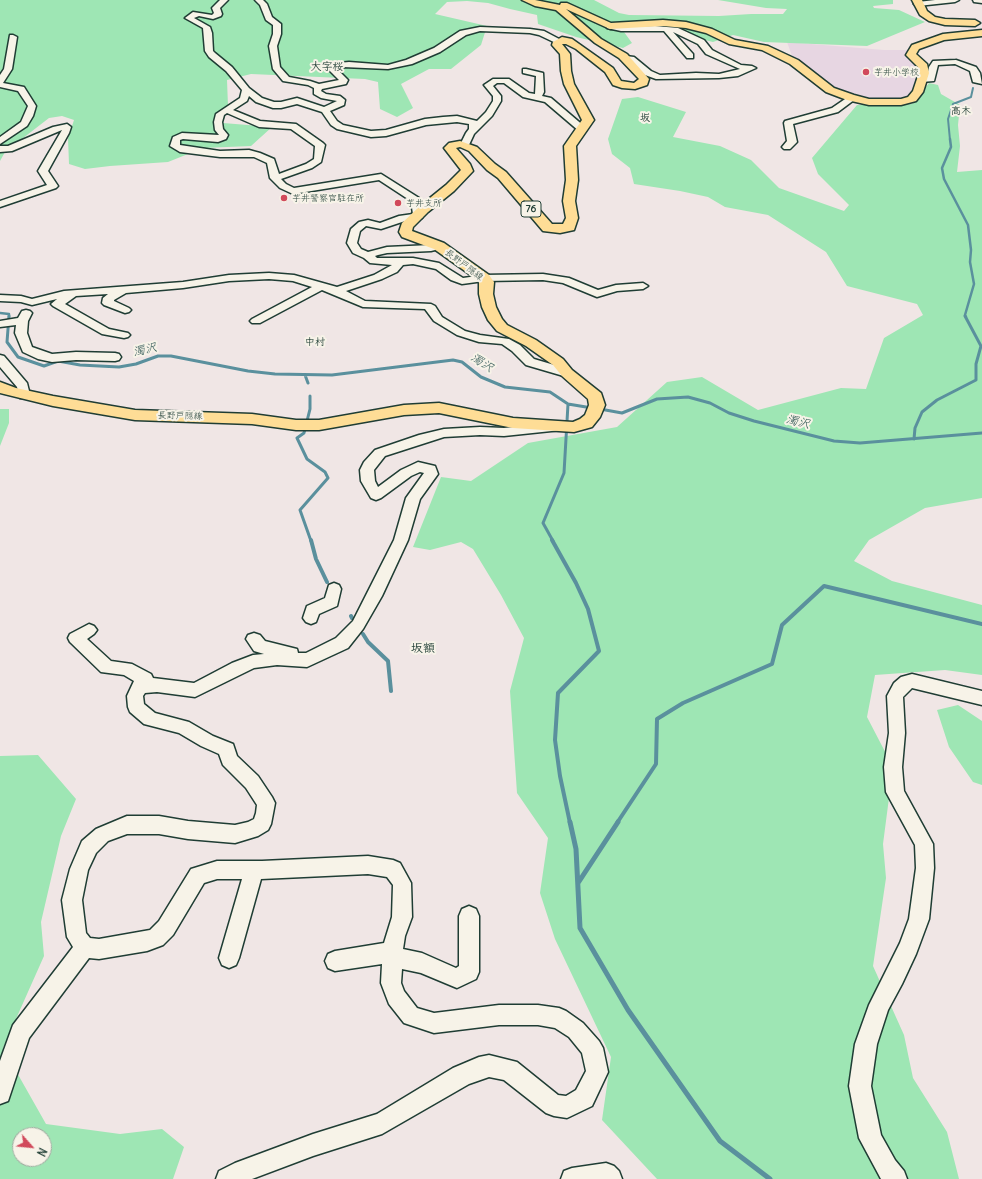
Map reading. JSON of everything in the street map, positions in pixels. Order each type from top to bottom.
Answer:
[{"type":"main road","points":[[527,0],[538,4],[559,8],[598,41],[617,51],[626,58],[640,73],[644,79],[643,82],[630,86],[617,83],[609,70],[579,47],[569,41],[562,40],[558,42]]},
{"type":"main road","points":[[548,0],[573,8],[610,26],[663,22],[686,25],[702,28],[732,42],[766,48],[794,62],[825,86],[851,98],[869,102],[912,99],[918,92],[924,73],[923,66],[912,55],[915,47],[943,37],[982,33]]},
{"type":"main road","points":[[918,2],[923,12],[938,21],[982,24]]},
{"type":"main road","name":"76","points":[[465,145],[502,175],[548,228],[560,229],[569,227],[572,218],[569,201],[572,180],[570,146],[588,120],[569,84],[565,67],[565,54],[557,45],[558,42]]},
{"type":"main road","name":"長野戸隠線","points":[[0,387],[24,395],[135,415],[246,418],[296,425],[319,426],[404,410],[439,408],[513,423],[574,427],[586,423],[595,411],[595,397],[567,373],[558,362],[515,334],[502,328],[495,320],[489,307],[486,294],[487,282],[484,278],[439,246],[405,232],[407,226],[424,209],[450,188],[467,171],[466,167],[450,148],[454,145],[465,145]]},
{"type":"street","points":[[224,0],[216,8],[218,14],[213,17],[193,14],[189,18],[206,28],[208,33],[209,51],[212,55],[236,75],[237,80],[246,90],[259,100],[273,105],[281,105],[297,101],[326,110],[334,123],[340,127],[371,134],[386,132],[425,122],[457,119],[473,122],[474,130]]},
{"type":"street","points":[[260,0],[264,4],[269,18],[277,24],[277,34],[273,46],[276,67],[286,79],[310,83],[318,87],[343,82],[344,80],[333,70],[341,65],[349,64],[388,67],[409,62],[437,50],[470,30],[487,28],[530,31],[541,33],[558,42]]},
{"type":"street","points":[[918,2],[955,0]]},
{"type":"street","points":[[977,0],[982,1]]},
{"type":"street","points":[[610,26],[621,29],[655,28],[675,30],[701,42],[709,52],[739,67],[752,68],[735,74],[719,76],[696,75],[659,77],[648,73],[631,59],[626,58]]},
{"type":"street","points":[[666,29],[690,56]]},
{"type":"street","points":[[0,82],[8,69],[13,37]]},
{"type":"street","points":[[921,80],[931,78],[933,67],[936,63],[956,62],[974,69],[979,84]]},
{"type":"street","points":[[526,71],[540,75],[540,92],[537,98]]},
{"type":"street","points":[[465,145],[470,133],[489,114],[497,101],[497,96],[488,85],[490,83],[506,81],[526,95],[548,100],[582,129]]},
{"type":"street","points":[[0,85],[21,89],[32,106],[29,116],[24,124],[0,141]]},
{"type":"street","points":[[318,87],[317,92],[324,96],[341,100],[341,103],[329,107],[326,110]]},
{"type":"street","points":[[246,90],[244,99],[220,114],[218,119],[219,130],[224,135],[223,137],[218,139],[182,136],[176,140],[175,146],[180,149],[198,151],[257,155],[271,161],[275,178],[283,186],[293,191],[381,177],[416,200],[418,216],[403,218],[381,226],[368,223],[363,224],[356,229],[352,243],[357,251],[368,256],[374,261],[413,261],[439,266],[455,278],[462,281],[484,278],[543,277],[565,280],[597,294],[616,288],[643,286]]},
{"type":"street","points":[[787,147],[792,142],[788,123],[835,110],[851,98]]},
{"type":"street","points":[[226,110],[259,124],[293,126],[320,145],[318,160],[309,166],[275,178]]},
{"type":"street","points":[[0,149],[16,147],[56,129],[67,127],[65,134],[43,171],[53,186],[0,204]]},
{"type":"street","points":[[368,256],[375,252],[387,250],[431,248],[439,246]]},
{"type":"street","points":[[337,291],[357,285],[393,270],[399,262]]},
{"type":"street","points":[[0,298],[21,299],[32,302],[64,294],[183,285],[229,278],[269,276],[294,278],[337,291],[362,304],[427,306],[431,308],[438,318],[462,333],[479,338],[505,341],[516,348],[530,362],[567,373]]},
{"type":"street","points":[[256,321],[320,287]]},
{"type":"street","points":[[125,289],[109,298],[108,303],[125,310]]},
{"type":"street","points":[[75,293],[58,304],[106,332],[124,335]]},
{"type":"street","points":[[1,323],[18,321],[32,302]]},
{"type":"street","points":[[18,321],[27,349],[42,356],[52,358],[76,356],[115,357]]},
{"type":"street","points":[[0,359],[23,386],[24,395]]},
{"type":"street","points":[[140,686],[157,685],[195,690],[253,662],[277,658],[307,660],[342,643],[358,625],[400,540],[412,498],[431,474],[430,470],[418,467],[406,472],[376,495],[368,481],[367,470],[369,465],[380,453],[444,433],[480,431],[504,432],[557,427]]},
{"type":"street","points":[[311,618],[312,610],[332,602],[334,589]]},
{"type":"street","points":[[89,630],[76,638],[107,667],[126,669],[146,679],[140,686],[135,696],[136,707],[150,719],[183,727],[207,741],[227,749],[228,760],[252,782],[266,803],[266,814],[262,824],[252,830],[235,834],[188,830],[159,825],[127,825],[102,835],[89,846],[79,869],[72,900],[77,936],[85,947],[99,949],[147,941],[156,938],[166,928],[198,876],[217,870],[254,870],[368,865],[393,869],[402,883],[402,917],[395,936],[391,983],[396,996],[411,1016],[434,1024],[499,1015],[538,1015],[559,1018],[576,1030],[592,1048],[597,1072],[584,1098],[567,1107],[554,1106],[509,1070],[489,1066],[479,1068],[461,1076],[429,1094],[382,1123],[313,1145],[235,1174],[227,1179]]},
{"type":"street","points":[[254,639],[260,646],[289,652],[301,660]]},
{"type":"street","points":[[896,1179],[887,1168],[870,1138],[860,1086],[866,1044],[879,1005],[895,977],[909,947],[919,919],[925,868],[924,844],[895,792],[892,768],[896,749],[897,733],[896,696],[900,688],[907,682],[912,681],[982,698]]},
{"type":"street","points":[[229,958],[254,870]]},
{"type":"street","points":[[335,961],[393,954],[422,962],[458,978],[469,972],[469,916]]},
{"type":"street","points":[[0,1093],[20,1032],[85,947]]},
{"type":"street","points":[[572,1179],[606,1174],[611,1179]]},
{"type":"shaded area","name":"芋井小学校","points":[[787,42],[884,50],[908,50],[908,53],[920,67],[917,87],[909,98],[898,100],[867,100],[833,89],[801,65],[792,56]]},
{"type":"green space","points":[[0,0],[594,0],[619,13],[629,15],[719,16],[783,14],[787,9],[766,8],[718,0],[893,0],[893,4],[873,6],[874,8],[899,10],[925,22],[867,46],[764,42],[733,35],[713,42],[671,32],[638,29],[624,32],[632,43],[623,48],[576,37],[538,24],[537,15],[488,3],[467,1],[447,2],[435,14],[487,26],[481,45],[451,69],[429,69],[401,84],[413,108],[397,117],[380,109],[378,82],[365,79],[251,74],[227,80],[228,106],[223,123],[272,127],[251,146],[203,148],[168,162],[85,169],[69,164],[68,138],[74,120],[62,116],[49,118],[5,152],[0,161]]},
{"type":"green space","points":[[929,83],[938,85],[941,94],[960,105],[958,125],[960,146],[957,172],[982,170],[982,498],[925,508],[869,540],[854,561],[892,581],[982,605],[982,675],[945,670],[875,675],[867,717],[893,767],[883,844],[886,878],[873,966],[904,1035],[913,1078],[947,1132],[959,1179],[657,1179],[602,1120],[611,1057],[555,939],[540,893],[548,838],[517,793],[510,691],[524,638],[501,595],[473,549],[461,542],[430,550],[413,547],[441,477],[471,481],[528,443],[617,427],[667,382],[702,377],[758,410],[841,388],[866,389],[884,338],[923,315],[917,304],[847,286],[826,252],[768,215],[725,207],[708,197],[634,184],[630,168],[612,154],[608,139],[622,99],[638,97],[686,112],[673,137],[720,146],[751,160],[779,188],[844,211],[849,205],[818,174],[812,158],[857,105],[912,104]]},
{"type":"green space","points":[[0,409],[9,409],[9,423],[0,446]]},
{"type":"green space","points":[[958,705],[982,721],[982,785],[973,782],[949,747],[937,710]]},
{"type":"green space","points":[[38,755],[76,799],[61,836],[41,922],[44,956],[3,1048],[46,1124],[120,1134],[162,1129],[184,1147],[173,1179],[0,1179],[0,756]]},
{"type":"waterway","points":[[950,140],[948,119],[953,104],[971,97],[973,88]]},
{"type":"waterway","points":[[950,139],[951,147],[942,168],[944,179],[968,225],[971,250],[970,262],[974,284],[965,315],[966,317]]},
{"type":"waterway","name":"濁沢","points":[[0,313],[9,314],[9,316]]},
{"type":"waterway","name":"濁沢","points":[[9,316],[7,342],[18,357],[44,366],[58,361],[80,365],[119,367],[136,364],[158,356],[171,356],[248,371],[275,374],[332,375],[453,360],[462,362],[481,377],[505,387],[550,392],[568,404]]},
{"type":"waterway","points":[[914,439],[915,428],[922,412],[937,400],[976,380],[976,364],[981,346],[965,316]]},
{"type":"waterway","points":[[305,375],[308,383]]},
{"type":"waterway","points":[[307,421],[310,409],[310,396]]},
{"type":"waterway","name":"濁沢","points":[[600,409],[622,413],[657,399],[688,397],[710,403],[729,413],[754,421],[834,441],[860,443],[914,439]]},
{"type":"waterway","points":[[553,541],[543,523],[564,473],[568,404]]},
{"type":"waterway","name":"濁沢","points":[[568,404],[592,408]]},
{"type":"waterway","points":[[305,429],[304,433],[297,438],[307,459],[325,472],[328,478],[300,510],[311,541]]},
{"type":"waterway","name":"濁沢","points":[[914,439],[982,433]]},
{"type":"waterway","points":[[311,540],[316,559],[327,582]]},
{"type":"waterway","points":[[552,540],[576,583],[588,609],[599,651],[558,693],[555,740],[560,776],[570,823]]},
{"type":"waterway","points":[[617,823],[656,764],[657,719],[683,703],[772,664],[782,625],[824,586],[982,624]]},
{"type":"waterway","points":[[363,634],[368,642],[388,661],[391,691]]},
{"type":"waterway","points":[[570,822],[576,849],[580,928],[628,1010],[720,1141],[770,1179]]},
{"type":"waterway","points":[[578,883],[618,822]]},
{"type":"place","name":"芋井小学校","points":[[866,72]]},
{"type":"place","name":"芋井警察官駐在所","points":[[284,198]]},
{"type":"place","name":"芋井支所","points":[[398,203]]},
{"type":"district","name":"大字桜","points":[[327,67]]},
{"type":"district","name":"高木","points":[[961,111]]},
{"type":"district","name":"坂","points":[[645,118]]},
{"type":"district","name":"中村","points":[[315,342]]},
{"type":"district","name":"坂額","points":[[423,649]]}]
